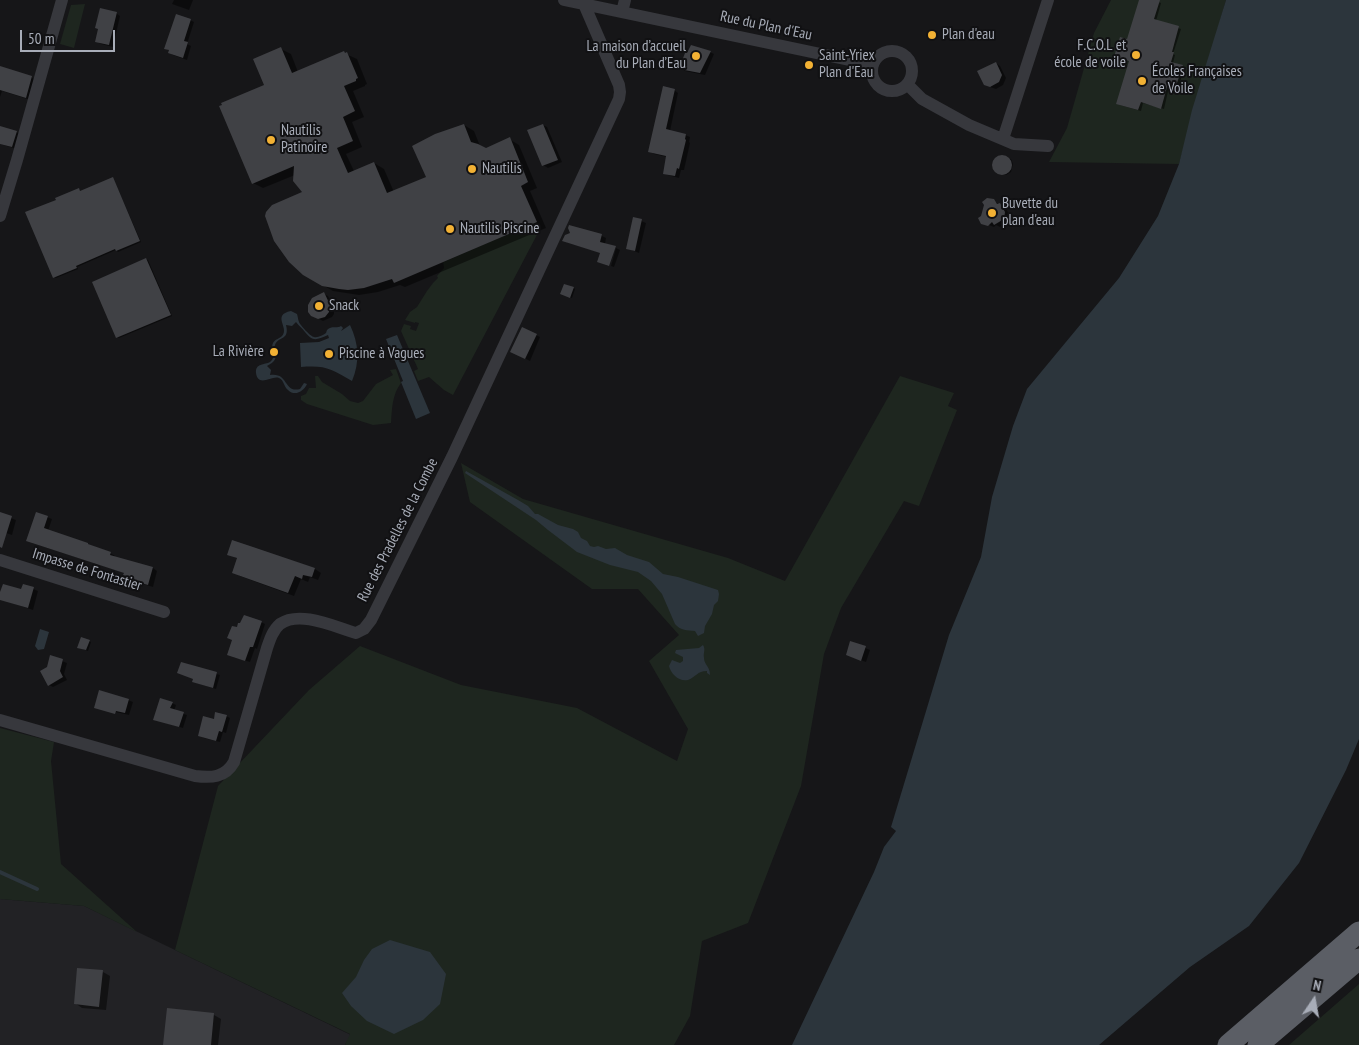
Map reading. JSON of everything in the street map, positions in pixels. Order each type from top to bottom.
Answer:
[{"type":"highway","points":[[1228,1045],[1359,932]]},
{"type":"highway","points":[[1258,1045],[1359,959]]},
{"type":"street","points":[[1,209],[20,151],[62,0]]},
{"type":"street","name":"Rue du Plan d'Eau","points":[[564,0],[584,4],[623,6],[873,65]]},
{"type":"street","points":[[1002,139],[1048,0]]},
{"type":"street","name":"Rue des Pradelles de la Combe","points":[[0,720],[195,776],[219,776],[231,768],[234,762],[267,648],[276,629],[286,621],[300,618],[356,633],[364,629],[371,620],[452,457],[619,99],[618,85],[584,4]]},
{"type":"street","points":[[895,51],[907,58],[912,70],[911,77],[907,84],[897,90],[883,89],[874,79],[872,73],[873,65],[883,53],[895,51]]},
{"type":"street","points":[[907,84],[922,99],[969,125],[1014,144],[1048,146]]},
{"type":"street","name":"Impasse de Fontastier","points":[[0,560],[164,612]]},
{"type":"shaded area","name":"Écoles Françaises de Voile","points":[[1111,0],[1226,0],[1179,164],[1049,162],[1067,128],[1094,33]]},
{"type":"shaded area","points":[[1226,0],[1359,0],[1359,739],[1346,770],[1299,863],[1249,926],[1190,967],[1099,1045],[792,1045],[884,847],[896,831],[891,827],[949,635],[981,557],[992,497],[1013,426],[1027,389],[1119,278],[1158,216],[1179,164],[1192,110]]},
{"type":"shaded area","points":[[85,4],[74,48],[60,44],[71,5]]},
{"type":"shaded area","points":[[536,222],[540,229],[453,395],[429,377],[418,381],[414,371],[418,369],[401,331],[404,324],[411,326],[410,329],[416,331],[419,323],[405,320],[438,278],[437,276],[444,268],[443,262]]},
{"type":"shaded area","name":"Piscine à Vagues","points":[[291,311],[297,314],[301,326],[314,337],[323,335],[331,328],[341,326],[343,328],[341,331],[350,325],[357,346],[355,374],[352,381],[328,369],[301,367],[300,343],[319,342],[329,338],[328,335],[313,339],[296,322],[292,326],[286,325],[285,336],[276,342],[274,348],[274,361],[267,366],[271,370],[270,375],[280,376],[291,388],[300,389],[304,383],[307,384],[306,387],[302,391],[294,393],[287,389],[279,378],[259,380],[256,373],[257,367],[272,360],[273,343],[284,333],[282,315]]},
{"type":"shaded area","points":[[397,335],[430,413],[416,419],[386,339]]},
{"type":"shaded area","points":[[396,369],[401,383],[394,397],[391,423],[373,425],[307,404],[301,400],[301,396],[306,394],[309,388],[316,388],[315,376],[318,376],[322,382],[350,401],[358,403],[363,401],[376,384],[393,375],[390,370]]},
{"type":"shaded area","points":[[900,376],[954,393],[948,406],[957,410],[919,506],[904,501],[841,608],[824,654],[801,786],[748,923],[702,941],[690,1016],[674,1045],[345,1045],[350,1034],[175,950],[218,786],[309,690],[360,646],[461,685],[577,708],[677,761],[688,729],[649,661],[679,635],[638,589],[592,589],[470,502],[461,463],[523,499],[728,558],[785,581]]},
{"type":"shaded area","points":[[466,471],[528,506],[535,514],[578,532],[581,538],[587,541],[590,546],[606,549],[615,548],[627,555],[649,562],[663,574],[718,590],[718,601],[714,605],[704,633],[698,636],[695,631],[684,630],[677,626],[662,594],[651,581],[638,572],[610,565],[577,552],[536,520],[465,473]]},
{"type":"shaded area","points":[[40,629],[49,632],[44,649],[38,650],[35,646]]},
{"type":"shaded area","points":[[703,645],[704,660],[710,675],[707,671],[701,672],[688,680],[676,677],[669,666],[672,660],[680,663],[683,661],[683,657],[675,653],[676,650],[699,648]]},
{"type":"shaded area","points":[[0,728],[54,742],[51,761],[61,864],[137,932],[84,906],[0,899]]},
{"type":"shaded area","points":[[0,899],[84,906],[351,1035],[345,1045],[0,1045]]},
{"type":"shaded area","points":[[390,940],[430,952],[446,974],[440,1004],[423,1020],[394,1034],[367,1021],[351,1006],[342,993],[356,977],[372,949]]},
{"type":"shaded area","points":[[1359,984],[1359,1045],[1289,1045]]},
{"type":"building","points":[[1139,0],[1160,0],[1154,19],[1179,26],[1171,62],[1183,65],[1175,89],[1167,87],[1161,109],[1141,102],[1138,110],[1116,104],[1129,61],[1114,57],[1120,37],[1127,39]]},
{"type":"building","points":[[100,8],[117,12],[109,45],[95,42],[98,29],[95,28]]},
{"type":"building","points":[[176,14],[191,19],[184,41],[188,42],[183,58],[168,53],[169,50],[164,49]]},
{"type":"building","name":"La maison d’accueil du Plan d’Eau","points":[[691,45],[711,51],[700,73],[679,69],[685,53],[687,53]]},
{"type":"building","name":"Nautilis","points":[[281,47],[292,73],[344,51],[345,53],[347,52],[358,78],[356,81],[344,86],[355,111],[343,117],[353,141],[337,148],[348,173],[374,162],[387,193],[426,177],[412,146],[435,134],[464,124],[471,142],[486,148],[510,137],[528,182],[521,186],[537,222],[394,283],[392,279],[364,288],[348,290],[322,286],[303,275],[289,262],[274,241],[265,216],[272,205],[302,192],[293,181],[294,166],[252,184],[219,106],[222,105],[221,103],[264,85],[253,59]]},
{"type":"building","points":[[996,62],[1002,75],[999,82],[990,87],[984,85],[977,71]]},
{"type":"building","points":[[0,66],[32,76],[26,98],[0,90]]},
{"type":"building","points":[[663,86],[675,89],[666,129],[686,134],[679,169],[677,168],[675,176],[663,174],[666,156],[648,152]]},
{"type":"building","points":[[543,124],[558,160],[542,166],[527,130]]},
{"type":"building","points":[[0,126],[17,131],[12,147],[0,144]]},
{"type":"building","points":[[1002,155],[1009,158],[1012,165],[1009,172],[1002,175],[995,172],[992,165],[995,158]]},
{"type":"building","points":[[113,177],[140,241],[116,251],[115,249],[53,278],[25,212],[56,200],[55,198],[79,188],[80,191]]},
{"type":"building","points":[[987,198],[994,199],[997,204],[1000,203],[1005,212],[1004,219],[994,225],[992,222],[988,226],[981,224],[978,218],[981,216],[984,205],[982,202]]},
{"type":"building","points":[[633,217],[642,219],[635,251],[626,249]]},
{"type":"building","points":[[569,225],[602,234],[600,242],[616,246],[609,266],[597,262],[600,253],[562,241],[565,235],[570,233]]},
{"type":"building","points":[[146,258],[171,315],[116,338],[92,282]]},
{"type":"building","points":[[564,284],[574,287],[570,298],[560,294]]},
{"type":"building","name":"Snack","points":[[324,292],[330,305],[329,312],[325,317],[318,319],[311,316],[308,312],[308,305],[312,298]]},
{"type":"building","points":[[522,327],[537,334],[525,359],[510,352]]},
{"type":"building","points":[[0,512],[12,516],[2,548],[0,547]]},
{"type":"building","points":[[36,512],[48,516],[44,528],[111,552],[110,555],[153,567],[148,585],[134,581],[135,579],[123,575],[124,573],[26,541]]},
{"type":"building","points":[[232,540],[315,568],[312,577],[303,575],[302,579],[295,576],[288,593],[232,573],[237,558],[227,555]]},
{"type":"building","points":[[3,584],[21,589],[23,584],[34,587],[28,608],[0,600]]},
{"type":"building","points":[[244,615],[262,621],[253,647],[250,647],[245,661],[227,655],[232,640],[227,638],[232,626],[237,627]]},
{"type":"building","points":[[81,637],[90,640],[86,650],[77,648]]},
{"type":"building","points":[[850,641],[866,646],[861,661],[846,655]]},
{"type":"building","points":[[50,655],[63,659],[60,671],[63,677],[48,686],[40,671],[47,667]]},
{"type":"building","points":[[181,662],[217,672],[213,688],[192,682],[193,679],[177,673]]},
{"type":"building","points":[[99,690],[129,699],[125,713],[116,711],[115,714],[94,708]]},
{"type":"building","points":[[160,698],[173,702],[170,708],[184,712],[179,727],[153,720]]},
{"type":"building","points":[[215,712],[227,715],[222,732],[219,731],[216,741],[198,736],[203,716],[214,719]]},
{"type":"building","points":[[77,968],[103,970],[99,1007],[74,1004]]},
{"type":"building","points":[[167,1008],[214,1013],[211,1045],[163,1045]]},
{"type":"waterway","points":[[0,872],[37,889]]},
{"type":"place","name":"Plan d'eau","points":[[932,35]]},
{"type":"place","name":"F.C.O.L et école de voile","points":[[1136,55]]},
{"type":"place","name":"La maison d’accueil du Plan d’Eau","points":[[696,56]]},
{"type":"place","name":"Saint-Yriex Plan d'Eau","points":[[809,65]]},
{"type":"place","name":"Écoles Françaises de Voile","points":[[1142,81]]},
{"type":"place","name":"Nautilis Patinoire","points":[[271,140]]},
{"type":"place","name":"Nautilis","points":[[472,169]]},
{"type":"place","name":"Buvette du plan d'eau","points":[[992,213]]},
{"type":"place","name":"Nautilis Piscine","points":[[450,229]]},
{"type":"place","name":"Snack","points":[[319,306]]},
{"type":"place","name":"La Rivière","points":[[274,352]]},
{"type":"place","name":"Piscine à Vagues","points":[[329,354]]}]
